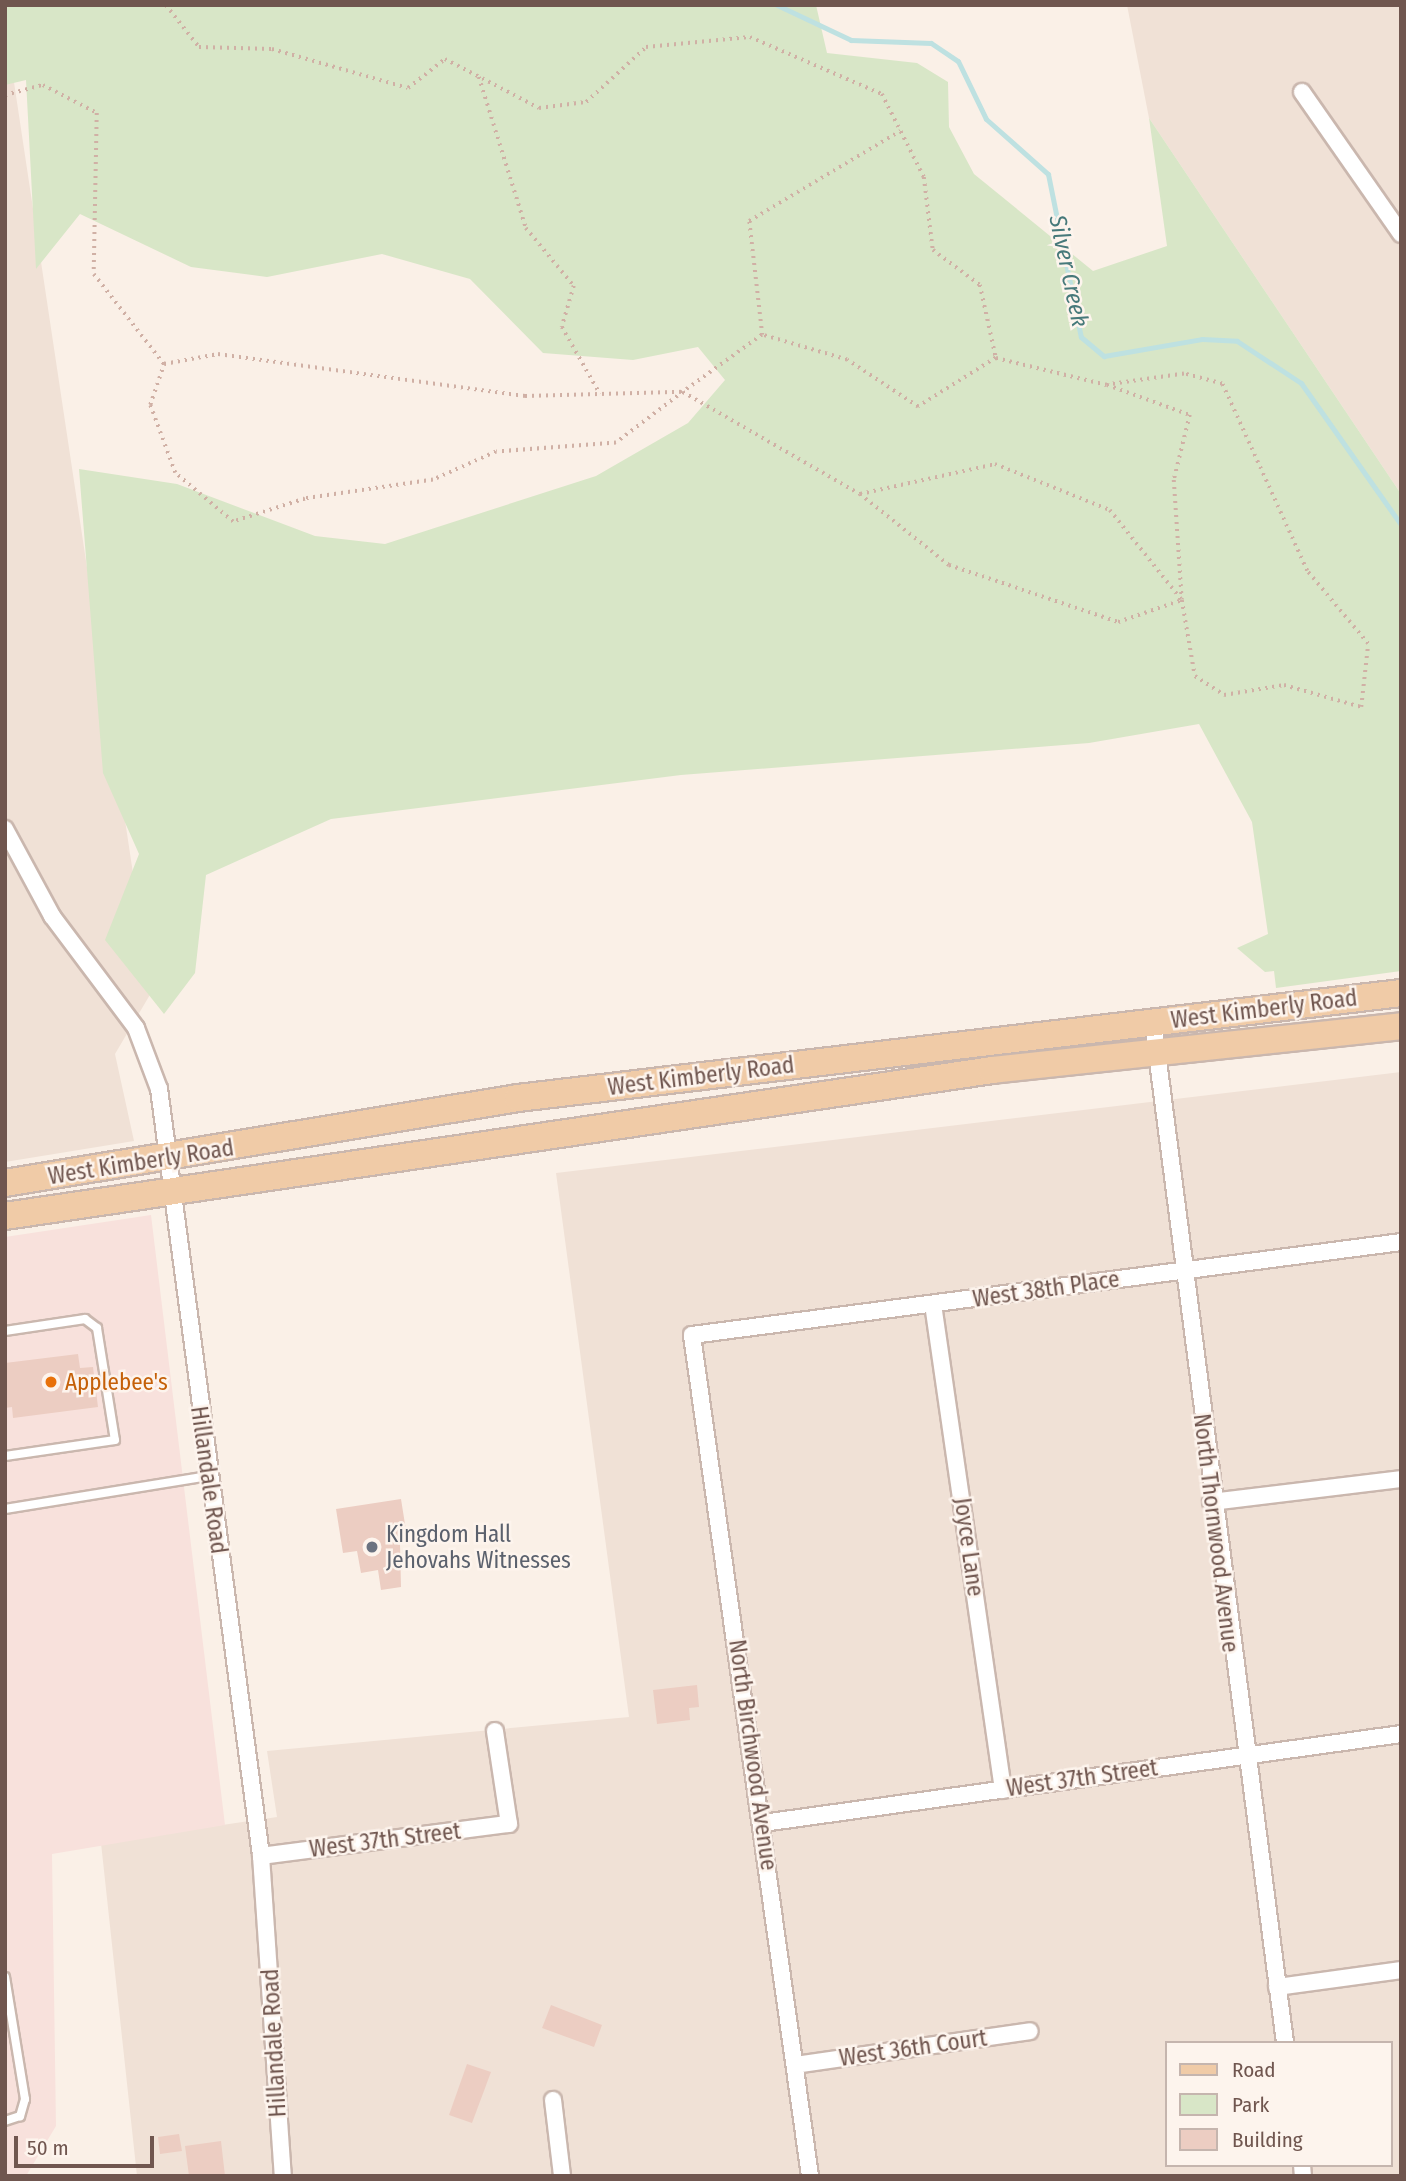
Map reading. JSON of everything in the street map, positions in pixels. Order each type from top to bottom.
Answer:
[{"type":"main road","name":"West Kimberly Road","points":[[5,1183],[518,1098],[1401,993]]},
{"type":"main road","name":"West Kimberly Road","points":[[5,1216],[170,1188],[1157,1052],[1401,1026]]},
{"type":"street","points":[[1302,92],[1401,234]]},
{"type":"street","name":"Hillandale Road","points":[[5,829],[52,916],[136,1027],[159,1088],[172,1157],[170,1188],[261,1856],[283,2176]]},
{"type":"street","name":"North Thornwood Avenue","points":[[1153,1022],[1211,1502],[1285,2041]]},
{"type":"street","name":"West 38th Place","points":[[692,1335],[1401,1242]]},
{"type":"street","name":"Joyce Lane","points":[[933,1304],[1003,1790]]},
{"type":"street","name":"North Birchwood Avenue","points":[[692,1335],[763,1823],[810,2176]]},
{"type":"street","points":[[1211,1502],[1401,1479]]},
{"type":"street","name":"West 37th Street","points":[[261,1856],[509,1824],[495,1731]]},
{"type":"street","name":"West 37th Street","points":[[763,1823],[1401,1734]]},
{"type":"street","points":[[1277,1987],[1401,1970]]},
{"type":"street","name":"West 36th Court","points":[[795,2065],[1030,2031]]},
{"type":"street","points":[[553,2100],[562,2176]]},
{"type":"lane","points":[[5,1331],[85,1319],[97,1328],[115,1440],[5,1457]]},
{"type":"lane","points":[[5,1509],[208,1476]]},
{"type":"lane","points":[[5,1977],[25,2099],[20,2116],[5,2121]]},
{"type":"path","points":[[166,5],[199,47],[272,49],[408,88],[444,59],[539,108],[586,102],[646,47],[750,37],[882,94],[924,177],[933,250],[979,285],[996,358]]},
{"type":"path","points":[[479,77],[526,228],[574,286],[562,327],[600,394]]},
{"type":"path","points":[[5,95],[43,85],[97,113],[94,274],[164,364]]},
{"type":"path","points":[[762,335],[749,221],[900,131]]},
{"type":"path","points":[[762,335],[847,360],[918,407],[996,358],[1107,385],[1190,415],[1174,480],[1182,600],[1195,677],[1224,695],[1284,685],[1361,707],[1368,644],[1307,571],[1222,384],[1184,374],[1107,385]]},
{"type":"path","points":[[164,364],[150,405],[175,473],[233,522],[305,499],[433,480],[496,452],[616,443],[762,335]]},
{"type":"path","points":[[164,364],[218,354],[525,396],[684,392],[860,494],[949,565],[1118,622],[1182,600]]},
{"type":"path","points":[[860,494],[995,464],[1110,510],[1182,600]]},
{"type":"shaded area","points":[[1127,5],[1401,5],[1401,494],[1149,118]]},
{"type":"shaded area","points":[[12,69],[151,993],[115,1054],[134,1141],[5,1162],[5,70]]},
{"type":"shaded area","points":[[1401,1072],[1401,2176],[137,2176],[101,1843],[277,1817],[267,1751],[629,1717],[556,1173]]},
{"type":"shaded area","points":[[151,1215],[225,1825],[52,1854],[56,2126],[26,2176],[5,2176],[5,1237]]},
{"type":"green space","points":[[5,5],[816,5],[827,53],[917,63],[948,82],[949,127],[974,174],[1093,271],[1167,246],[1149,118],[1401,494],[1401,971],[1276,988],[1274,971],[1265,972],[1237,948],[1268,934],[1252,822],[1199,724],[1089,743],[681,775],[331,819],[206,875],[195,973],[164,1014],[105,940],[139,854],[103,773],[79,469],[177,484],[315,536],[385,544],[596,476],[688,423],[725,380],[698,347],[633,360],[543,353],[470,279],[382,254],[267,277],[191,267],[80,214],[36,269],[26,80],[5,85]]},
{"type":"building","name":"Applebee's","points":[[78,1354],[80,1368],[93,1367],[98,1407],[13,1418],[12,1407],[5,1408],[5,1363]]},
{"type":"building","name":"Kingdom Hall Jehovahs Witnesses","points":[[401,1499],[408,1543],[400,1544],[401,1587],[381,1590],[378,1570],[361,1573],[357,1551],[343,1553],[336,1509]]},
{"type":"building","points":[[697,1685],[699,1707],[689,1708],[690,1720],[657,1724],[653,1690]]},
{"type":"building","points":[[551,2005],[602,2025],[594,2047],[542,2028]]},
{"type":"building","points":[[467,2064],[491,2072],[472,2123],[449,2115]]},
{"type":"building","points":[[179,2134],[182,2151],[160,2154],[158,2137]]},
{"type":"building","points":[[221,2141],[225,2176],[189,2176],[185,2146]]},
{"type":"waterway","name":"Silver Creek","points":[[777,5],[851,40],[931,43],[958,61],[986,119],[1048,174],[1081,337],[1104,356],[1202,339],[1237,341],[1301,383],[1401,525]]},
{"type":"place","name":"Applebee's","points":[[51,1382]]},
{"type":"place","name":"Kingdom Hall Jehovahs Witnesses","points":[[372,1547]]}]
